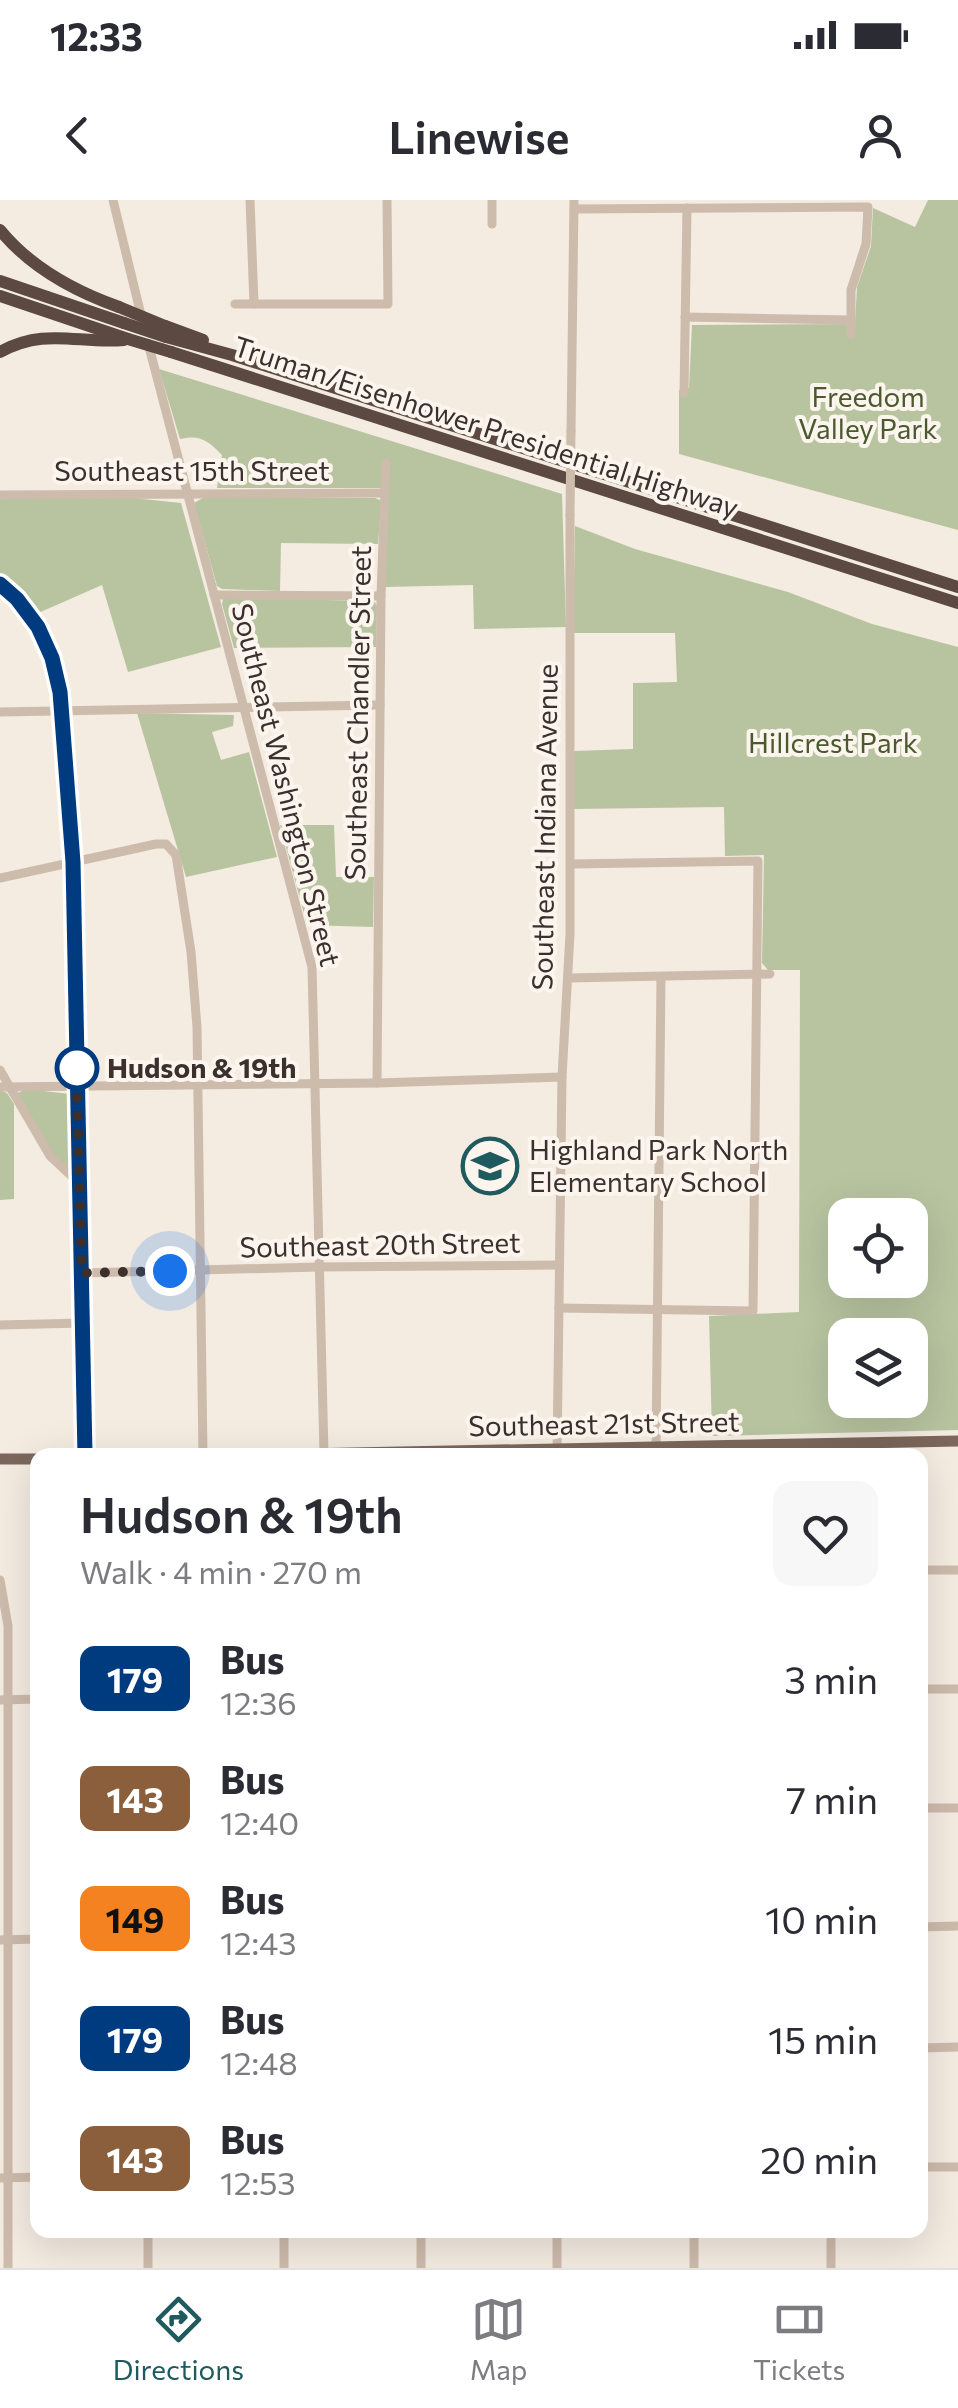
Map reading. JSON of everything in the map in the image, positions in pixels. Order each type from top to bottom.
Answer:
[{"type":"highway","points":[[0,230],[48,274],[166,332]]},
{"type":"highway","name":"Truman/Eisenhower Presidential Highway","points":[[0,282],[958,587]]},
{"type":"highway","name":"Truman/Eisenhower Presidential Highway","points":[[0,296],[958,604]]},
{"type":"highway","points":[[0,352],[45,336],[104,342],[128,339]]},
{"type":"main road","name":"Southeast 21st Street","points":[[860,1448],[958,1442]]},
{"type":"main road","points":[[0,1459],[30,1459]]},
{"type":"street","name":"Southeast Washington Street","points":[[112,200],[312,968],[324,1448]]},
{"type":"street","points":[[250,200],[254,304]]},
{"type":"street","points":[[235,304],[388,304],[387,200]]},
{"type":"street","points":[[492,200],[492,224]]},
{"type":"street","points":[[574,204],[868,207],[866,244],[851,290],[851,334]]},
{"type":"street","name":"Southeast Indiana Avenue","points":[[558,1448],[562,1077],[570,864],[574,204]]},
{"type":"street","points":[[684,394],[687,208]]},
{"type":"street","points":[[685,317],[852,320]]},
{"type":"street","name":"Southeast Chandler Street","points":[[377,1083],[381,596],[386,462]]},
{"type":"street","name":"Southeast 15th Street","points":[[0,495],[384,493]]},
{"type":"street","points":[[0,584],[28,612],[46,642],[57,674],[62,712],[73,862],[85,1448]]},
{"type":"street","points":[[214,595],[381,596]]},
{"type":"street","points":[[0,712],[380,705]]},
{"type":"street","points":[[0,878],[156,844],[170,847],[176,855],[191,952],[197,1027],[203,1448]]},
{"type":"street","points":[[559,1308],[753,1311],[758,861],[570,864]]},
{"type":"street","points":[[568,978],[770,974]]},
{"type":"street","points":[[656,1448],[661,978]]},
{"type":"street","points":[[0,1070],[4,1086],[50,1156],[80,1184]]},
{"type":"street","points":[[4,1086],[377,1083],[562,1077]]},
{"type":"street","name":"Southeast 20th Street","points":[[82,1273],[319,1266],[560,1265]]},
{"type":"street","points":[[0,1324],[83,1323]]},
{"type":"street","points":[[928,1570],[958,1570]]},
{"type":"street","points":[[0,1580],[8,1616],[4,1699],[4,2178],[8,2268]]},
{"type":"street","points":[[928,1689],[958,1689]]},
{"type":"street","points":[[4,1699],[30,1699]]},
{"type":"street","points":[[928,1808],[958,1808]]},
{"type":"street","points":[[928,1927],[958,1926]]},
{"type":"street","points":[[4,1940],[30,1939]]},
{"type":"street","points":[[928,2048],[958,2048]]},
{"type":"street","points":[[928,2167],[958,2167]]},
{"type":"street","points":[[4,2178],[30,2177]]},
{"type":"street","points":[[148,2238],[148,2268]]},
{"type":"street","points":[[284,2238],[284,2268]]},
{"type":"street","points":[[421,2238],[421,2268]]},
{"type":"street","points":[[557,2238],[557,2268]]},
{"type":"street","points":[[694,2238],[694,2268]]},
{"type":"street","points":[[831,2238],[831,2268]]},
{"type":"green space","name":"Freedom Valley Park","points":[[928,200],[958,200],[958,530],[679,454],[679,390],[689,388],[692,325],[855,324],[857,287],[871,246],[873,208],[915,227]]},
{"type":"green space","points":[[159,369],[562,494],[566,627],[474,629],[473,585],[384,587],[389,488],[217,488],[222,455],[204,440],[180,439]]},
{"type":"green space","points":[[0,498],[133,498],[181,503],[221,647],[128,672],[102,585],[36,614],[0,577]]},
{"type":"green space","points":[[203,498],[375,498],[381,505],[378,544],[281,543],[280,591],[222,589],[217,586],[194,503]]},
{"type":"green space","name":"Hillcrest Park","points":[[575,526],[635,549],[788,592],[872,624],[958,647],[958,1430],[712,1436],[709,1316],[799,1312],[800,970],[768,970],[762,963],[764,855],[725,856],[724,807],[574,809],[574,751],[633,749],[633,683],[677,682],[675,633],[573,633]]},
{"type":"green space","points":[[223,599],[374,601],[376,647],[234,648],[222,604]]},
{"type":"green space","points":[[137,713],[234,715],[233,726],[212,732],[221,760],[249,752],[277,857],[186,877]]},
{"type":"green space","points":[[280,825],[334,825],[336,877],[374,877],[373,927],[307,925]]},
{"type":"green space","points":[[26,1089],[70,1094],[71,1174],[50,1150],[18,1093]]},
{"type":"green space","points":[[0,1090],[14,1104],[14,1199],[0,1200]]},
{"type":"bus line","name":"179","points":[[0,584],[38,627],[52,658],[60,692],[73,862],[85,1448]]},
{"type":"place","name":"Hudson & 19th","points":[[77,1068]]},
{"type":"place","name":"Highland Park North Elementary School","points":[[490,1166]]},
{"type":"route","points":[[77,1068],[76,1056],[82,1273],[170,1271]]}]
